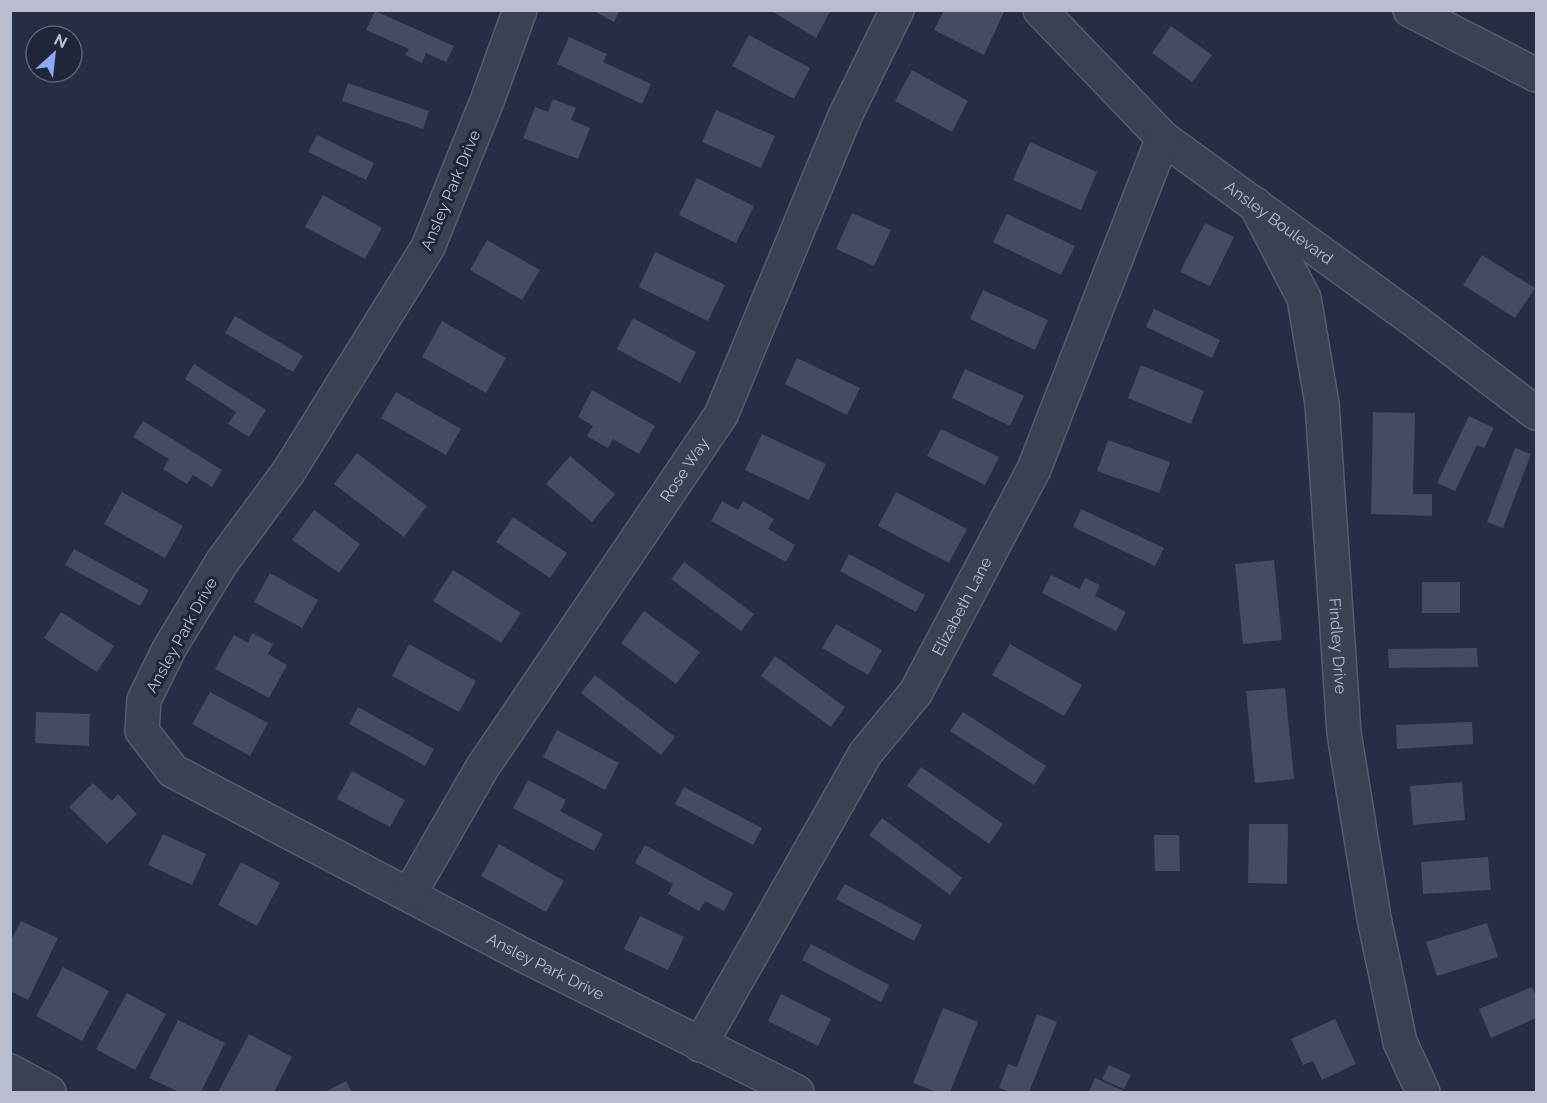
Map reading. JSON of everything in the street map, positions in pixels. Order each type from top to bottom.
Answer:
[{"type":"street","name":"Ansley Park Drive","points":[[520,10],[487,101],[428,247],[289,471],[222,562],[169,650],[144,700],[142,731],[173,771],[700,1045],[797,1092]]},
{"type":"street","name":"Rose Way","points":[[409,895],[489,758],[721,415],[845,116],[897,10]]},
{"type":"street","name":"Ansley Boulevard","points":[[1040,10],[1163,138],[1536,413]]},
{"type":"street","points":[[1410,10],[1536,75]]},
{"type":"street","name":"Elizabeth Lane","points":[[700,1045],[865,754],[916,692],[1034,469],[1163,138]]},
{"type":"street","name":"Findley Drive","points":[[1255,204],[1304,298],[1322,404],[1344,733],[1374,918],[1400,1042],[1423,1092]]},
{"type":"street","points":[[10,1071],[49,1092]]},
{"type":"building","points":[[592,10],[620,10],[614,22]]},
{"type":"building","points":[[770,10],[831,10],[816,38]]},
{"type":"building","points":[[944,10],[1005,10],[984,55],[934,30]]},
{"type":"building","points":[[375,11],[454,46],[446,62],[426,53],[422,63],[405,55],[409,49],[366,30]]},
{"type":"building","points":[[1171,26],[1212,55],[1192,82],[1152,53]]},
{"type":"building","points":[[749,35],[810,68],[794,99],[732,66]]},
{"type":"building","points":[[569,37],[607,54],[603,62],[651,84],[642,104],[557,64]]},
{"type":"building","points":[[912,70],[968,101],[952,132],[895,101]]},
{"type":"building","points":[[348,83],[429,111],[423,129],[342,101]]},
{"type":"building","points":[[553,99],[576,108],[571,120],[590,128],[578,159],[523,138],[535,107],[548,112]]},
{"type":"building","points":[[716,110],[775,136],[761,168],[702,142]]},
{"type":"building","points":[[317,135],[374,163],[366,180],[308,152]]},
{"type":"building","points":[[1030,142],[1097,172],[1081,210],[1013,180]]},
{"type":"building","points":[[697,178],[754,206],[736,243],[679,215]]},
{"type":"building","points":[[323,195],[382,228],[365,259],[305,227]]},
{"type":"building","points":[[852,213],[891,230],[874,266],[836,249]]},
{"type":"building","points":[[1007,214],[1075,246],[1061,275],[993,242]]},
{"type":"building","points":[[1205,223],[1234,237],[1210,286],[1180,272]]},
{"type":"building","points":[[487,240],[540,270],[522,300],[470,270]]},
{"type":"building","points":[[655,252],[725,285],[708,321],[639,287]]},
{"type":"building","points":[[1482,255],[1535,288],[1515,318],[1463,285]]},
{"type":"building","points":[[983,290],[1048,320],[1035,350],[970,319]]},
{"type":"building","points":[[1154,309],[1220,340],[1212,358],[1146,327]]},
{"type":"building","points":[[235,316],[303,356],[293,372],[225,333]]},
{"type":"building","points":[[633,318],[696,352],[680,383],[617,349]]},
{"type":"building","points":[[442,321],[506,358],[486,393],[422,357]]},
{"type":"building","points":[[797,358],[860,388],[847,415],[785,384]]},
{"type":"building","points":[[194,364],[266,410],[249,437],[228,424],[236,412],[185,379]]},
{"type":"building","points":[[1141,365],[1204,391],[1191,424],[1128,398]]},
{"type":"building","points":[[965,369],[1024,396],[1010,426],[952,398]]},
{"type":"building","points":[[592,390],[655,426],[639,454],[613,439],[608,448],[587,436],[593,426],[578,417]]},
{"type":"building","points":[[396,392],[461,429],[446,455],[381,418]]},
{"type":"building","points":[[1373,412],[1415,413],[1413,494],[1432,494],[1432,516],[1371,514]]},
{"type":"building","points":[[1469,416],[1494,428],[1484,448],[1477,445],[1455,491],[1437,483]]},
{"type":"building","points":[[143,421],[222,470],[212,487],[193,475],[187,484],[163,469],[169,459],[133,437]]},
{"type":"building","points":[[941,429],[999,457],[985,485],[927,456]]},
{"type":"building","points":[[762,434],[826,464],[809,500],[745,470]]},
{"type":"building","points":[[1108,440],[1170,462],[1159,493],[1097,471]]},
{"type":"building","points":[[1515,448],[1531,454],[1503,528],[1487,522]]},
{"type":"building","points":[[357,453],[427,506],[404,537],[334,484]]},
{"type":"building","points":[[570,456],[615,494],[592,522],[546,484]]},
{"type":"building","points":[[122,492],[183,526],[165,558],[104,524]]},
{"type":"building","points":[[896,492],[967,529],[949,563],[878,526]]},
{"type":"building","points":[[722,501],[738,510],[743,501],[774,519],[768,529],[795,545],[786,562],[711,521]]},
{"type":"building","points":[[1081,509],[1164,548],[1155,566],[1073,527]]},
{"type":"building","points":[[314,510],[360,544],[339,573],[292,540]]},
{"type":"building","points":[[513,517],[567,553],[550,578],[496,542]]},
{"type":"building","points":[[74,549],[149,590],[140,606],[65,565]]},
{"type":"building","points":[[849,554],[925,595],[916,612],[840,571]]},
{"type":"building","points":[[1274,560],[1282,640],[1243,644],[1235,564]]},
{"type":"building","points":[[684,562],[754,614],[741,631],[671,579]]},
{"type":"building","points":[[453,570],[521,613],[501,643],[433,601]]},
{"type":"building","points":[[270,573],[318,600],[302,628],[254,602]]},
{"type":"building","points":[[1051,575],[1080,589],[1085,578],[1100,585],[1095,596],[1126,612],[1116,631],[1042,593]]},
{"type":"building","points":[[1422,582],[1460,582],[1460,613],[1422,613]]},
{"type":"building","points":[[644,611],[700,652],[676,684],[621,643]]},
{"type":"building","points":[[61,612],[114,646],[97,672],[44,638]]},
{"type":"building","points":[[836,624],[882,650],[868,675],[822,648]]},
{"type":"building","points":[[252,633],[273,644],[268,654],[287,665],[269,698],[215,669],[234,635],[248,643]]},
{"type":"building","points":[[409,644],[476,681],[459,712],[392,676]]},
{"type":"building","points":[[1010,644],[1082,685],[1064,716],[992,675]]},
{"type":"building","points":[[1477,648],[1478,667],[1389,668],[1388,649]]},
{"type":"building","points":[[775,656],[845,707],[831,727],[761,676]]},
{"type":"building","points":[[595,675],[675,737],[661,755],[581,693]]},
{"type":"building","points":[[1285,688],[1294,779],[1255,783],[1246,691]]},
{"type":"building","points":[[210,692],[268,723],[250,756],[192,724]]},
{"type":"building","points":[[358,707],[434,749],[425,766],[349,724]]},
{"type":"building","points":[[36,712],[90,714],[89,746],[35,743]]},
{"type":"building","points":[[963,712],[1046,766],[1034,785],[950,731]]},
{"type":"building","points":[[1472,722],[1473,744],[1397,749],[1396,725]]},
{"type":"building","points":[[557,730],[619,763],[605,790],[543,757]]},
{"type":"building","points":[[921,767],[1003,824],[989,844],[907,786]]},
{"type":"building","points":[[352,771],[405,800],[390,827],[337,799]]},
{"type":"building","points":[[528,780],[566,800],[560,811],[603,834],[594,851],[513,808]]},
{"type":"building","points":[[1462,782],[1465,820],[1413,825],[1410,786]]},
{"type":"building","points":[[93,783],[112,801],[118,794],[137,814],[107,844],[69,807]]},
{"type":"building","points":[[684,787],[762,828],[753,845],[675,804]]},
{"type":"building","points":[[882,818],[962,878],[950,895],[869,835]]},
{"type":"building","points":[[1249,824],[1288,824],[1287,884],[1248,883]]},
{"type":"building","points":[[163,834],[206,854],[192,885],[148,865]]},
{"type":"building","points":[[1154,835],[1179,835],[1180,871],[1155,871]]},
{"type":"building","points":[[499,844],[564,881],[546,912],[481,876]]},
{"type":"building","points":[[645,845],[733,893],[724,911],[705,901],[699,911],[668,894],[673,884],[635,863]]},
{"type":"building","points":[[1488,857],[1491,890],[1423,894],[1421,862]]},
{"type":"building","points":[[241,862],[280,883],[257,926],[218,905]]},
{"type":"building","points":[[845,884],[922,925],[914,941],[836,899]]},
{"type":"building","points":[[640,916],[684,937],[668,970],[624,949]]},
{"type":"building","points":[[21,921],[58,938],[28,1000],[10,991],[10,942]]},
{"type":"building","points":[[1487,923],[1498,957],[1437,976],[1426,942]]},
{"type":"building","points":[[811,944],[889,985],[881,1002],[802,960]]},
{"type":"building","points":[[63,967],[109,991],[82,1041],[36,1016]]},
{"type":"building","points":[[1532,987],[1536,997],[1536,1018],[1491,1038],[1479,1009]]},
{"type":"building","points":[[127,993],[166,1014],[135,1070],[96,1049]]},
{"type":"building","points":[[781,994],[831,1019],[818,1046],[768,1021]]},
{"type":"building","points":[[943,1008],[978,1022],[950,1092],[937,1092],[913,1083]]},
{"type":"building","points":[[1037,1014],[1057,1022],[1029,1092],[1010,1092],[999,1088],[1008,1064],[1017,1067]]},
{"type":"building","points":[[1335,1019],[1356,1064],[1322,1080],[1313,1061],[1303,1065],[1291,1039]]},
{"type":"building","points":[[178,1020],[225,1043],[201,1092],[179,1092],[149,1078]]},
{"type":"building","points":[[249,1034],[292,1057],[274,1092],[218,1092]]},
{"type":"building","points":[[1109,1065],[1131,1075],[1124,1089],[1102,1079]]},
{"type":"building","points":[[1095,1078],[1126,1092],[1089,1092]]},
{"type":"building","points":[[346,1081],[352,1092],[325,1092]]}]
